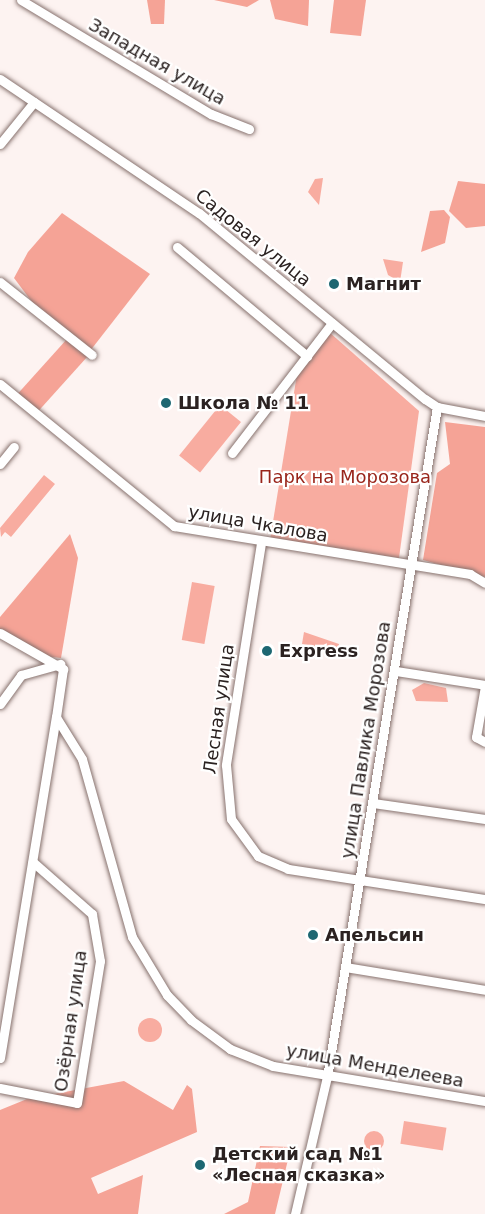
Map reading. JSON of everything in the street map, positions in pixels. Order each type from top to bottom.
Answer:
[{"type":"street","name":"Западная улица","points":[[21,0],[211,114],[249,129]]},
{"type":"street","name":"Садовая улица","points":[[0,79],[199,213],[437,407],[485,416]]},
{"type":"street","points":[[0,144],[34,102]]},
{"type":"street","points":[[177,247],[307,356]]},
{"type":"street","points":[[0,282],[92,355]]},
{"type":"street","points":[[232,453],[332,323]]},
{"type":"street","name":"улица Чкалова","points":[[0,384],[174,525],[261,543],[470,574],[485,583]]},
{"type":"street","name":"улица Павлика Морозова","points":[[295,1214],[327,1077],[396,671],[437,407]]},
{"type":"street","points":[[0,464],[14,447]]},
{"type":"street","name":"Лесная улица","points":[[261,543],[226,765],[231,819],[258,856],[288,869],[360,882],[485,899]]},
{"type":"street","points":[[0,633],[60,664]]},
{"type":"street","points":[[0,704],[21,675],[60,664]]},
{"type":"street","points":[[0,1058],[56,717],[60,664]]},
{"type":"street","points":[[396,671],[485,686],[476,737],[485,742]]},
{"type":"street","name":"улица Менделеева","points":[[56,717],[82,759],[132,937],[167,995],[230,1049],[327,1077],[485,1101]]},
{"type":"street","points":[[373,803],[485,819]]},
{"type":"street","name":"Озёрная улица","points":[[0,1088],[77,1103],[99,945],[92,914],[81,900],[33,862]]},
{"type":"street","points":[[345,967],[485,990]]},
{"type":"green space","points":[[323,178],[319,205],[308,192],[315,179]]},
{"type":"green space","points":[[383,259],[403,262],[400,282],[388,275]]},
{"type":"green space","name":"Парк на Морозова","points":[[329,332],[419,411],[399,558],[270,540],[299,362]]},
{"type":"green space","points":[[220,405],[241,422],[200,473],[179,456]]},
{"type":"green space","points":[[44,475],[55,484],[11,537],[5,532],[1,537],[0,528]]},
{"type":"green space","points":[[192,582],[215,586],[204,644],[182,640]]},
{"type":"green space","points":[[304,632],[339,644],[337,655],[302,644]]},
{"type":"green space","points":[[424,683],[446,688],[448,702],[416,701],[412,690]]},
{"type":"green space","points":[[150,1018],[159,1021],[162,1030],[159,1039],[150,1042],[141,1039],[138,1030],[141,1021]]},
{"type":"green space","points":[[404,1121],[446,1128],[443,1150],[400,1144]]},
{"type":"green space","points":[[374,1131],[381,1134],[384,1141],[381,1148],[374,1151],[367,1148],[364,1141],[367,1134]]},
{"type":"shaded area","points":[[147,0],[165,0],[164,24],[151,24]]},
{"type":"shaded area","points":[[214,0],[259,0],[247,7]]},
{"type":"shaded area","points":[[270,0],[309,0],[308,26],[275,19]]},
{"type":"shaded area","points":[[334,0],[366,0],[361,36],[330,33]]},
{"type":"shaded area","points":[[458,181],[485,184],[485,226],[466,228],[449,211]]},
{"type":"shaded area","points":[[444,210],[450,217],[445,243],[421,252],[430,211]]},
{"type":"shaded area","points":[[62,213],[150,274],[90,351],[35,306],[14,278],[28,252]]},
{"type":"shaded area","points":[[67,339],[87,357],[37,413],[17,395]]},
{"type":"shaded area","points":[[445,422],[485,427],[485,577],[423,560],[437,473],[450,464]]},
{"type":"shaded area","points":[[70,534],[78,558],[61,658],[41,656],[0,631],[0,617]]},
{"type":"shaded area","points":[[124,1081],[173,1110],[187,1085],[192,1089],[197,1132],[91,1178],[98,1194],[143,1175],[138,1214],[0,1214],[0,1110],[27,1099]]},
{"type":"shaded area","points":[[260,1146],[291,1147],[275,1214],[224,1214],[248,1202]]},
{"type":"place","name":"Магнит","points":[[334,284]]},
{"type":"place","name":"Школа № 11","points":[[166,403]]},
{"type":"place","name":"Express","points":[[267,651]]},
{"type":"place","name":"Апельсин","points":[[313,935]]},
{"type":"place","name":"Детский сад №1 «Лесная сказка»","points":[[200,1165]]}]
